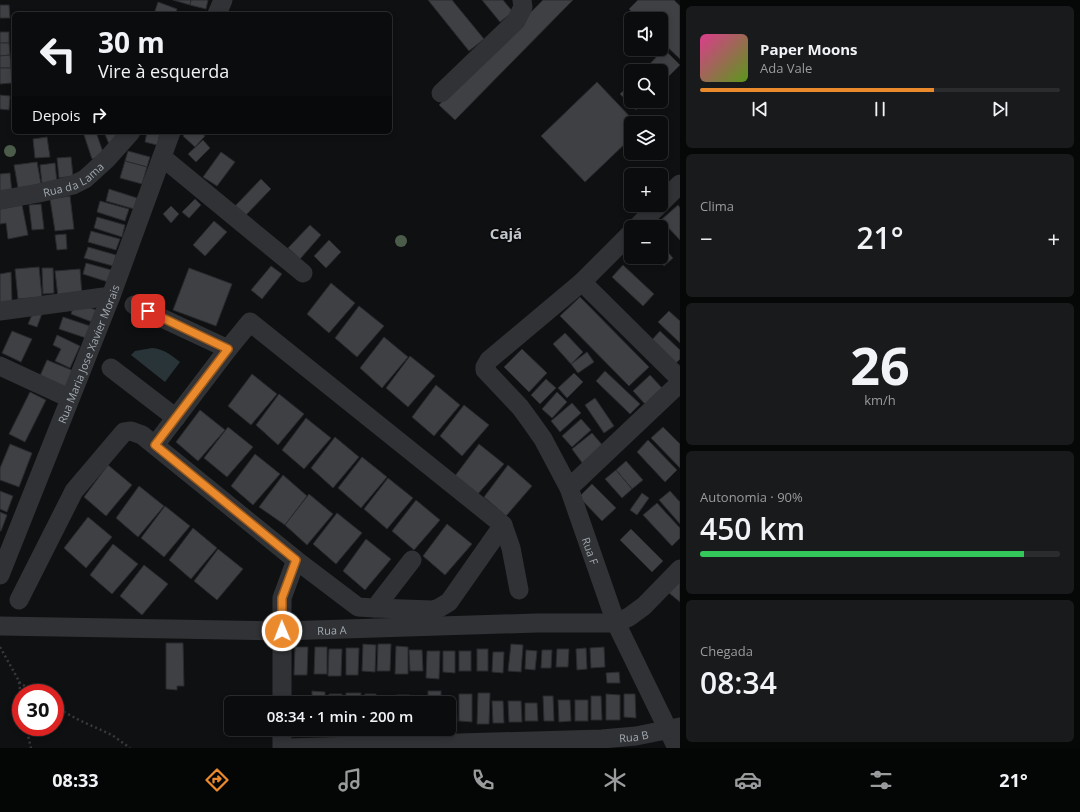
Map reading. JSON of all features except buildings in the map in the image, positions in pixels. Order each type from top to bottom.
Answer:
[{"type":"street","points":[[218,12],[223,0]]},
{"type":"street","points":[[441,93],[516,20],[523,7],[522,0]]},
{"type":"street","name":"Rua da Lama","points":[[0,200],[39,194],[74,185],[85,179],[107,159],[129,134]]},
{"type":"street","name":"Rua Maria Jose Xavier Morais","points":[[0,575],[110,296],[170,134]]},
{"type":"street","points":[[162,157],[303,273]]},
{"type":"street","points":[[668,196],[680,184]]},
{"type":"street","points":[[644,220],[652,212]]},
{"type":"street","points":[[624,240],[582,282],[680,379]]},
{"type":"street","name":"Rua F","points":[[582,282],[489,360],[485,370],[531,422],[569,488],[616,623],[674,729],[677,748]]},
{"type":"street","points":[[1,314],[110,296]]},
{"type":"street","points":[[134,305],[228,349]]},
{"type":"street","points":[[155,445],[250,322],[503,525],[511,548],[518,590]]},
{"type":"street","points":[[0,366],[69,398]]},
{"type":"street","points":[[111,368],[176,418]]},
{"type":"street","points":[[569,488],[680,383]]},
{"type":"street","points":[[19,600],[74,492],[124,432],[131,431],[142,435],[296,560],[358,607],[433,610],[439,608],[449,602],[503,525]]},
{"type":"street","points":[[282,696],[282,598],[296,560]]},
{"type":"street","points":[[375,608],[412,560]]},
{"type":"street","points":[[616,623],[629,617],[644,606],[680,569]]},
{"type":"street","name":"Rua A","points":[[0,626],[282,622],[346,630],[537,623],[616,623]]},
{"type":"street","name":"Rua B","points":[[286,748],[602,739],[636,736],[674,729]]},
{"type":"street","points":[[282,736],[282,748]]},
{"type":"path","points":[[0,648],[19,682],[22,684]]},
{"type":"path","points":[[64,711],[78,720],[112,735],[130,748]]},
{"type":"path","points":[[28,736],[30,748]]},
{"type":"shaded area","points":[[152,348],[164,351],[180,362],[165,382],[131,355],[135,351]]},
{"type":"district","name":"Cajá","points":[[506,233]]},
{"type":"route","points":[[148,311],[228,349],[155,445],[296,560],[282,598],[282,631]]}]
